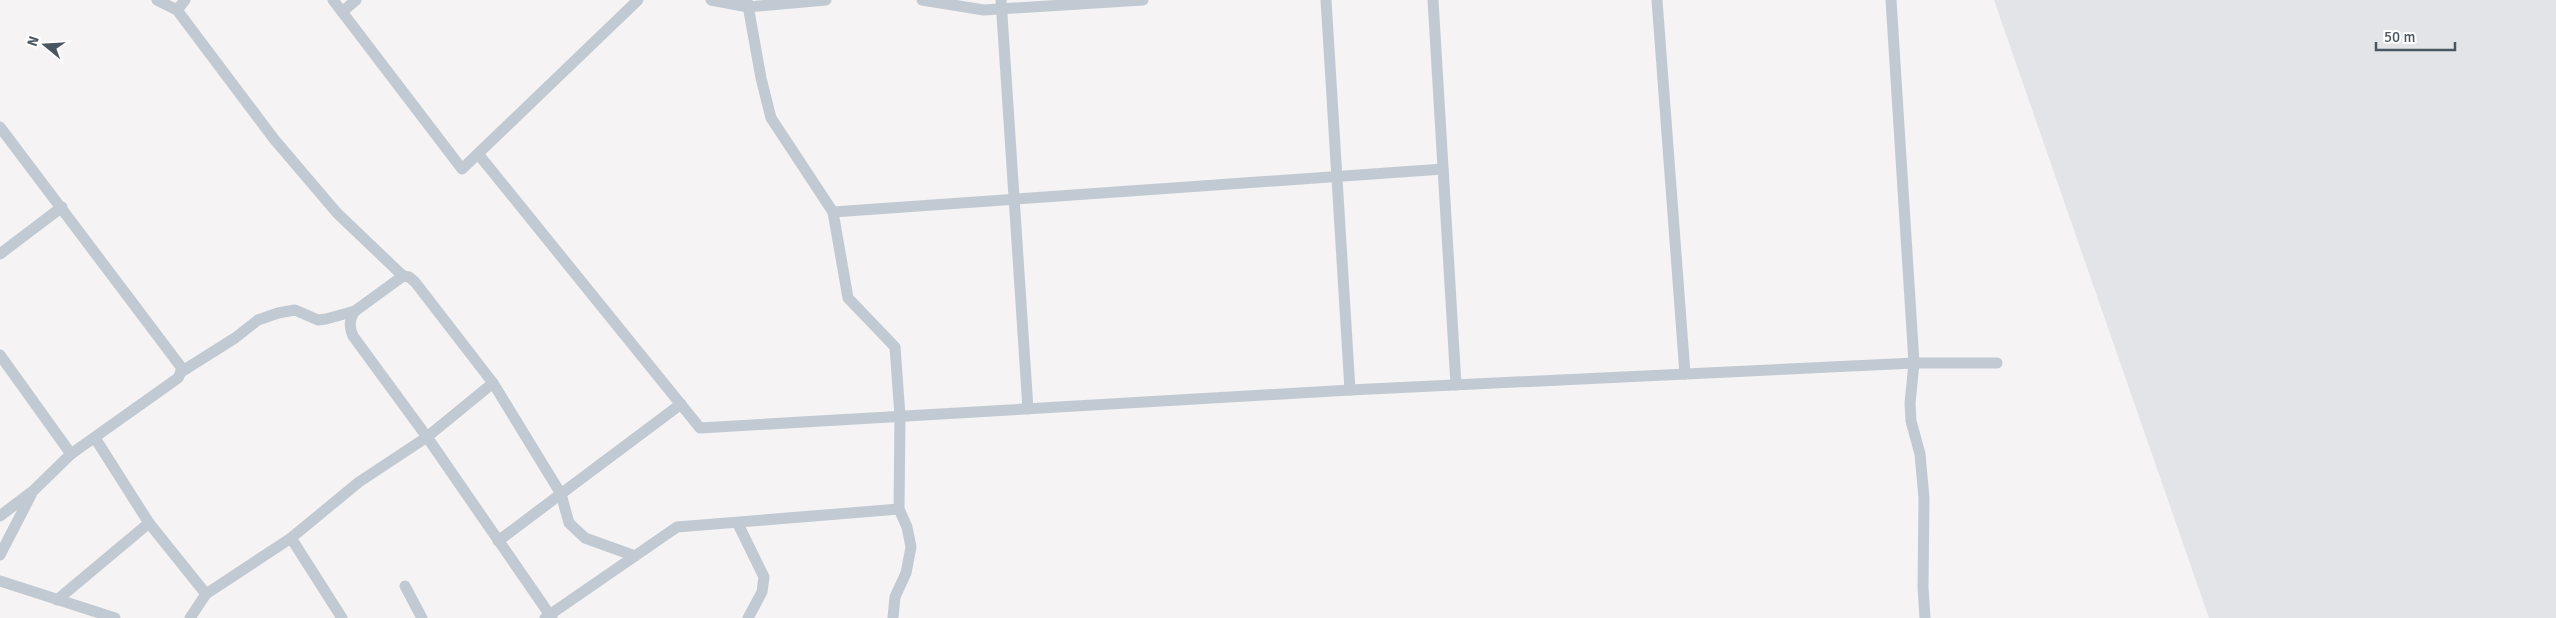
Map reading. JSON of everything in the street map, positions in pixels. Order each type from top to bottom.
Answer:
[{"type":"street","points":[[157,0],[177,10],[274,139],[337,213],[403,276],[409,277],[415,282],[492,382],[561,494],[569,523],[585,538],[635,556]]},
{"type":"street","points":[[177,10],[185,0]]},
{"type":"street","points":[[332,0],[462,169],[479,155],[638,0]]},
{"type":"street","points":[[342,12],[356,0]]},
{"type":"street","points":[[711,0],[747,4],[826,0]]},
{"type":"street","points":[[922,0],[984,10],[1002,5],[1143,0]]},
{"type":"street","points":[[1326,0],[1350,390]]},
{"type":"street","points":[[1433,0],[1456,385]]},
{"type":"street","points":[[1657,0],[1685,374]]},
{"type":"street","points":[[1890,0],[1914,363],[1910,403],[1911,421],[1920,454],[1924,498],[1923,587],[1925,618]]},
{"type":"street","points":[[747,4],[761,78],[771,118],[833,212],[848,298],[895,348],[900,416],[899,509],[907,526],[911,548],[906,573],[896,597],[892,618]]},
{"type":"street","points":[[1002,5],[1028,409]]},
{"type":"street","points":[[0,127],[62,207],[182,372]]},
{"type":"street","points":[[479,155],[700,428],[1350,390],[1914,363],[1997,363]]},
{"type":"street","points":[[833,212],[1443,169]]},
{"type":"street","points":[[0,254],[62,207]]},
{"type":"street","points":[[0,516],[33,491],[71,454],[178,378],[182,372],[235,338],[258,320],[278,313],[295,310],[318,320],[355,311],[403,276]]},
{"type":"street","points":[[355,311],[351,318],[350,328],[353,336],[427,437],[549,617],[677,528],[899,509]]},
{"type":"street","points":[[0,355],[71,454]]},
{"type":"street","points":[[190,618],[206,594],[290,538],[359,482],[427,437],[492,382]]},
{"type":"street","points":[[498,541],[681,404]]},
{"type":"street","points":[[95,438],[150,523],[206,594]]},
{"type":"street","points":[[0,555],[33,491]]},
{"type":"street","points":[[57,600],[150,523]]},
{"type":"street","points":[[738,524],[764,576],[762,592],[748,618]]},
{"type":"street","points":[[290,538],[342,618]]},
{"type":"street","points":[[0,581],[115,618]]},
{"type":"street","points":[[405,586],[422,618]]},
{"type":"shaded area","points":[[1994,0],[2556,0],[2556,618],[2209,618]]}]
